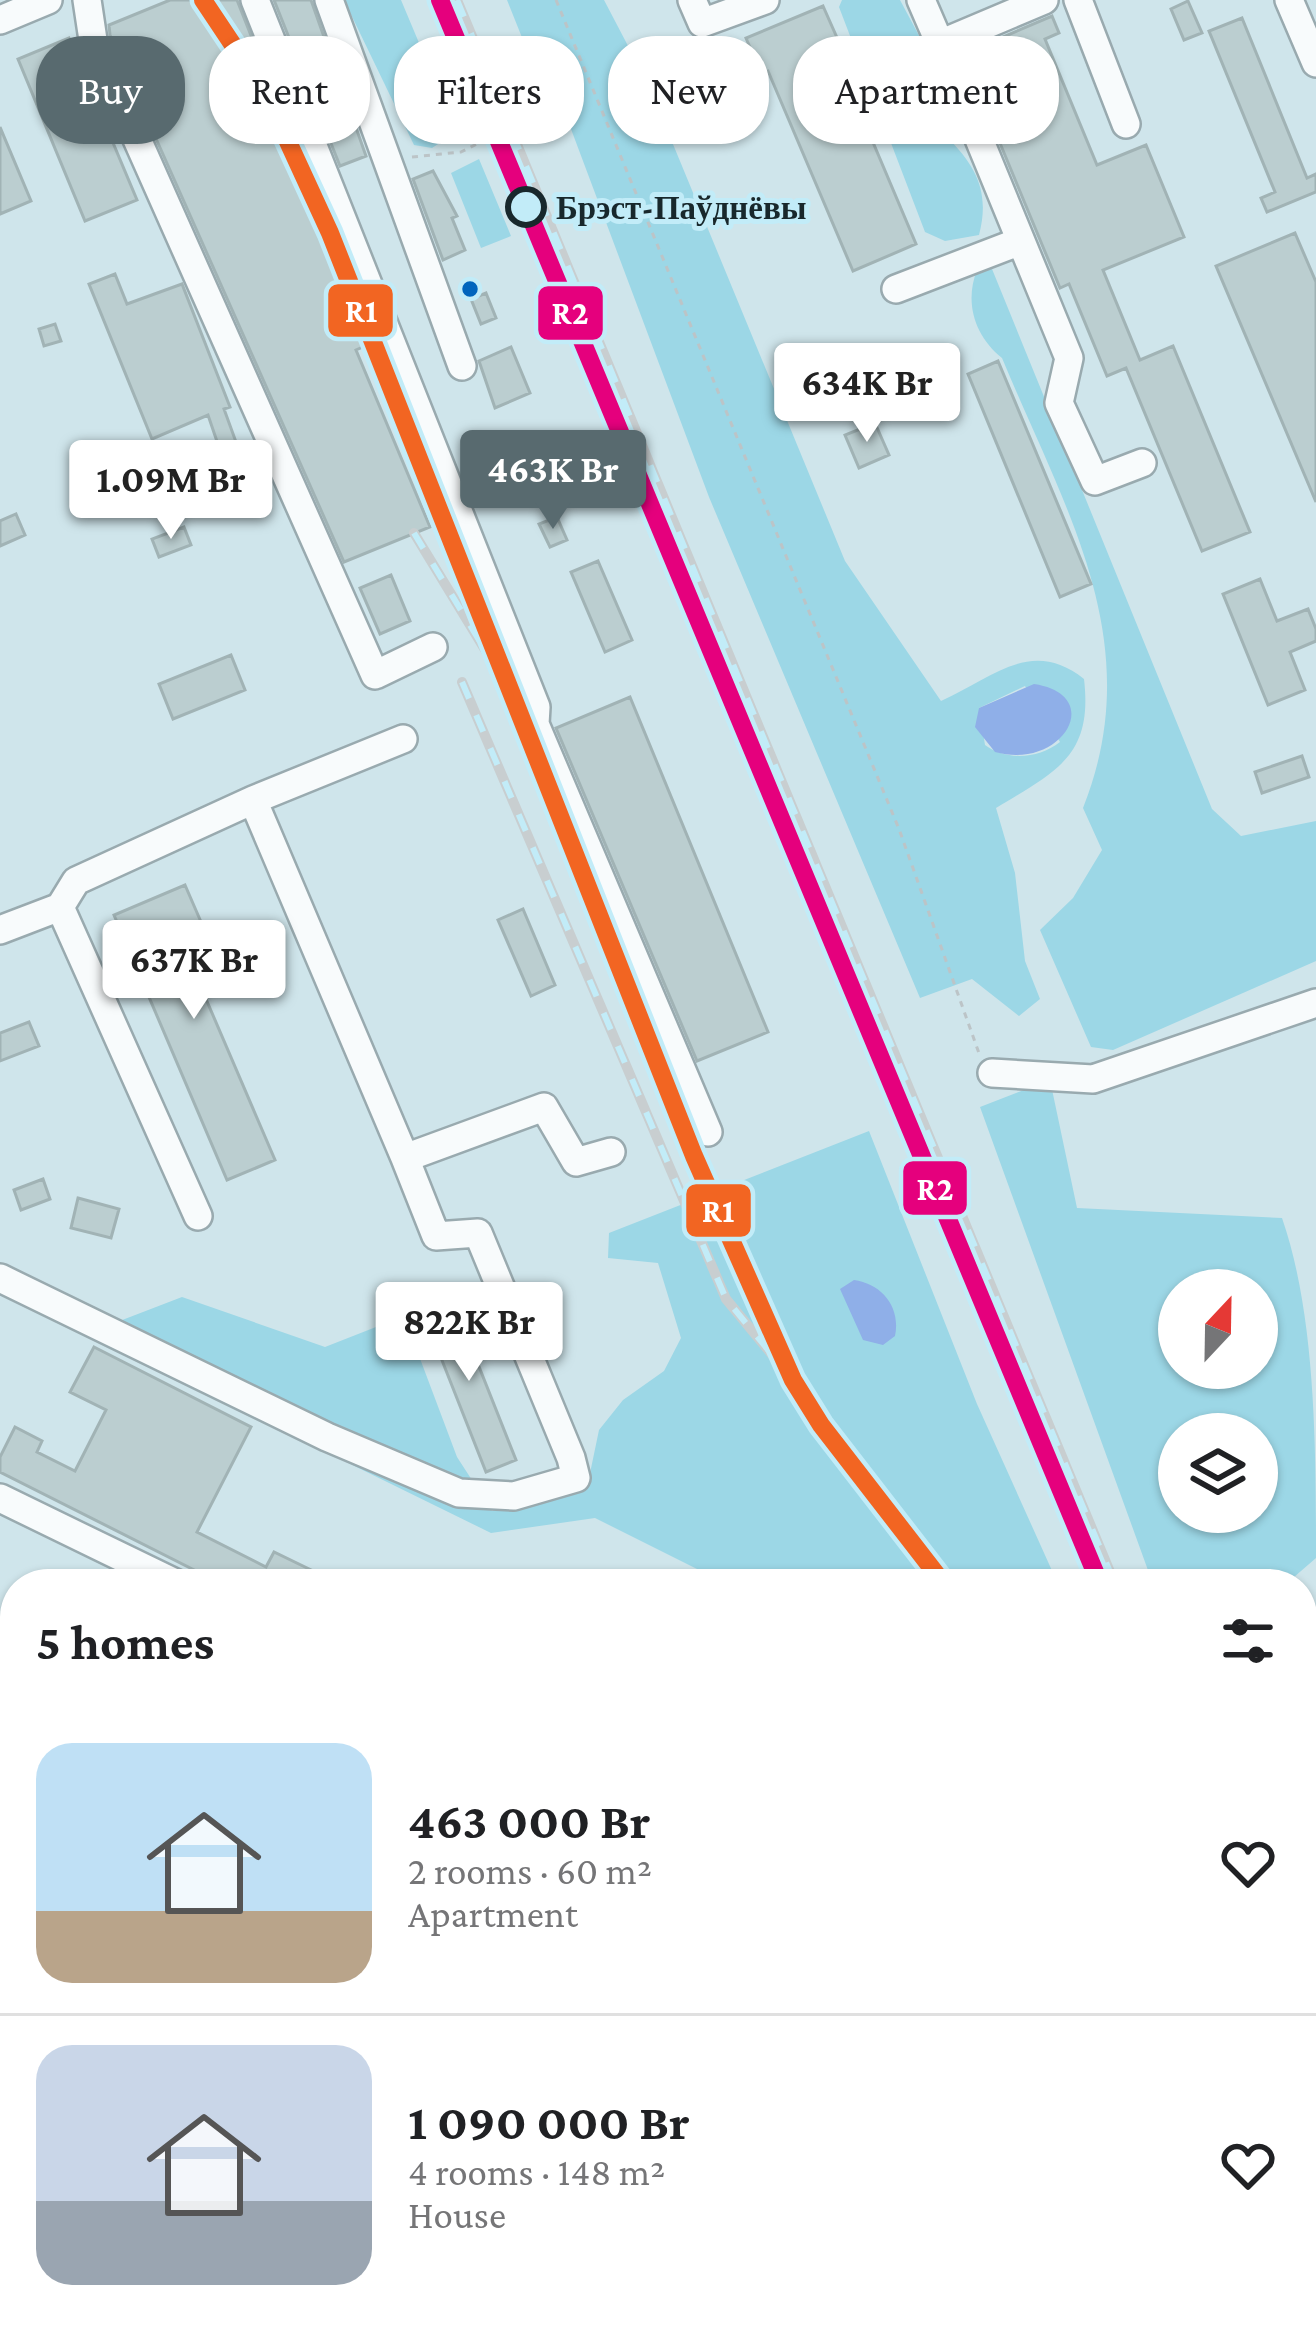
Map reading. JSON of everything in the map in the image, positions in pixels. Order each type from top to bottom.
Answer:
[{"type":"street","points":[[0,20],[48,0]]},
{"type":"street","points":[[87,0],[93,40],[375,675],[433,646]]},
{"type":"street","points":[[255,0],[536,706],[535,724],[708,1132]]},
{"type":"street","points":[[329,0],[462,366]]},
{"type":"street","points":[[692,0],[702,23],[765,0]]},
{"type":"street","points":[[921,0],[937,36]]},
{"type":"street","points":[[959,36],[1044,0]]},
{"type":"street","points":[[1078,0],[1126,124]]},
{"type":"street","points":[[1289,0],[1316,63]]},
{"type":"street","points":[[981,144],[1070,358],[1059,403],[1095,481],[1142,463]]},
{"type":"street","points":[[896,289],[1021,241]]},
{"type":"street","points":[[0,930],[60,907],[76,881],[253,800],[403,740]]},
{"type":"street","points":[[0,1278],[327,1437],[459,1493],[514,1496],[576,1478],[478,1233],[436,1236],[253,800]]},
{"type":"street","points":[[60,907],[198,1216]]},
{"type":"street","points":[[992,1073],[1093,1078],[1316,1003]]},
{"type":"street","points":[[405,1158],[544,1107],[576,1162],[611,1152]]},
{"type":"street","points":[[0,1498],[146,1569]]},
{"type":"path","points":[[556,0],[899,829],[966,1025],[992,1073]]},
{"type":"path","points":[[387,159],[461,152],[477,144]]},
{"type":"shaded area","points":[[344,0],[401,0],[416,36],[394,36],[394,104],[370,54],[370,36],[361,36]]},
{"type":"shaded area","points":[[507,0],[604,0],[623,36],[608,36],[608,144],[673,144],[845,561],[941,701],[1029,661],[1047,661],[1084,679],[1083,726],[1076,744],[1053,771],[996,808],[1015,873],[1025,961],[1040,999],[1019,1016],[972,979],[920,998],[709,497],[577,144],[584,144],[584,36],[521,36]],"holes":[[[1025,686],[1060,742],[1042,752],[1003,754],[985,745],[979,708]]]},
{"type":"shaded area","points":[[842,0],[900,0],[919,36],[850,36],[839,7]]},
{"type":"shaded area","points":[[891,144],[953,144],[978,181],[983,206],[979,235],[945,241],[925,232]]},
{"type":"shaded area","points":[[479,159],[511,236],[481,248],[451,173]]},
{"type":"shaded area","points":[[992,269],[1212,809],[1241,836],[1316,821],[1316,961],[1113,1050],[1091,1047],[1040,930],[1073,898],[1102,850],[1083,808],[1101,747],[1107,689],[1103,633],[1091,578],[1051,469],[1002,358],[985,340],[974,318],[977,270]]},
{"type":"shaded area","points":[[1034,684],[1056,691],[1068,702],[1067,729],[1040,751],[995,752],[975,727],[979,708]]},
{"type":"shaded area","points":[[1050,1080],[1077,1208],[1282,1218],[1302,1297],[1312,1384],[1316,1558],[1303,1569],[1148,1569],[980,1107]]},
{"type":"shaded area","points":[[869,1131],[977,1404],[1051,1569],[697,1569],[595,1518],[491,1533],[330,1454],[344,1440],[104,1327],[182,1297],[325,1347],[404,1316],[457,1457],[492,1511],[589,1478],[599,1430],[623,1400],[664,1371],[681,1338],[658,1263],[608,1258],[609,1233]]},
{"type":"shaded area","points":[[854,1280],[873,1286],[892,1307],[895,1336],[883,1345],[863,1340],[840,1289]]},
{"type":"building","points":[[170,0],[237,0],[251,36],[209,36],[209,144],[294,144],[372,343],[356,350],[430,527],[344,562],[158,144],[185,144],[185,36],[110,36],[109,25]]},
{"type":"building","points":[[274,0],[311,0],[324,36],[288,36]]},
{"type":"building","points":[[1188,1],[1202,33],[1184,40],[1171,9]]},
{"type":"building","points":[[823,6],[836,36],[793,36],[793,130],[769,73],[769,36],[751,36]]},
{"type":"building","points":[[1052,16],[1059,33],[1052,36],[1005,36]]},
{"type":"building","points":[[1242,18],[1307,178],[1316,174],[1316,192],[1267,212],[1261,198],[1275,192],[1209,31]]},
{"type":"building","points":[[36,52],[36,103],[18,59]]},
{"type":"building","points":[[1059,73],[1097,165],[1146,145],[1184,237],[1103,270],[1140,360],[1173,346],[1250,532],[1202,551],[1126,368],[1107,376],[1069,284],[1060,288],[1000,144],[1059,144]]},
{"type":"building","points":[[0,127],[31,201],[0,214]]},
{"type":"building","points":[[53,144],[113,144],[137,200],[85,221]]},
{"type":"building","points":[[331,144],[362,144],[366,156],[340,166]]},
{"type":"building","points":[[799,144],[874,144],[916,244],[853,271]]},
{"type":"building","name":"Брэст-Паўднёвы","points":[[433,171],[457,216],[452,218],[465,250],[443,260],[413,179]]},
{"type":"building","points":[[1295,233],[1316,282],[1316,502],[1216,266]]},
{"type":"building","points":[[115,274],[127,304],[182,284],[230,407],[224,409],[240,453],[223,459],[208,415],[152,439],[89,284]]},
{"type":"building","points":[[486,293],[496,318],[481,324],[471,299]]},
{"type":"building","points":[[55,324],[61,341],[44,346],[39,329]]},
{"type":"building","points":[[511,347],[530,393],[495,408],[479,361]]},
{"type":"building","points":[[998,361],[1091,584],[1060,597],[968,374]]},
{"type":"building","points":[[875,423],[889,455],[859,468],[845,435]]},
{"type":"building","points":[[16,514],[25,535],[0,546],[0,521]]},
{"type":"building","points":[[557,517],[567,540],[550,547],[539,524]]},
{"type":"building","points":[[184,527],[191,545],[159,557],[152,539]]},
{"type":"building","points":[[598,561],[632,640],[605,652],[571,572]]},
{"type":"building","points":[[391,575],[410,621],[380,634],[360,588]]},
{"type":"building","points":[[1260,579],[1277,621],[1308,609],[1316,629],[1316,641],[1290,652],[1305,690],[1268,705],[1223,594]]},
{"type":"building","points":[[231,655],[245,690],[173,719],[159,684]]},
{"type":"building","points":[[630,697],[768,1032],[697,1061],[556,728]]},
{"type":"building","points":[[1302,756],[1309,777],[1262,793],[1255,772]]},
{"type":"building","points":[[185,885],[227,982],[203,992],[275,1160],[227,1180],[114,915]]},
{"type":"building","points":[[523,909],[555,985],[531,996],[498,920]]},
{"type":"building","points":[[29,1022],[39,1046],[0,1061],[0,1033]]},
{"type":"building","points":[[43,1179],[50,1199],[21,1210],[14,1190]]},
{"type":"building","points":[[78,1198],[119,1209],[111,1238],[71,1228]]},
{"type":"building","points":[[451,1296],[516,1460],[486,1472],[421,1307]]},
{"type":"building","points":[[94,1347],[251,1427],[197,1532],[266,1567],[274,1552],[309,1569],[192,1569],[0,1472],[0,1457],[15,1427],[42,1441],[37,1452],[75,1471],[106,1410],[70,1392]]},
{"type":"railway","points":[[203,0],[267,96],[330,233],[694,1156],[793,1380],[821,1425],[932,1569]]},
{"type":"railway","points":[[457,0],[1109,1569]]},
{"type":"railway","points":[[414,533],[490,658]]},
{"type":"railway","points":[[462,682],[726,1299],[774,1357]]},
{"type":"transit line","name":"R1","points":[[203,0],[267,96],[330,233],[694,1156],[793,1380],[821,1425],[932,1569]]},
{"type":"transit line","name":"R2","points":[[440,0],[1094,1569]]},
{"type":"place","name":"Брэст-Паўднёвы","points":[[526,207]]}]
